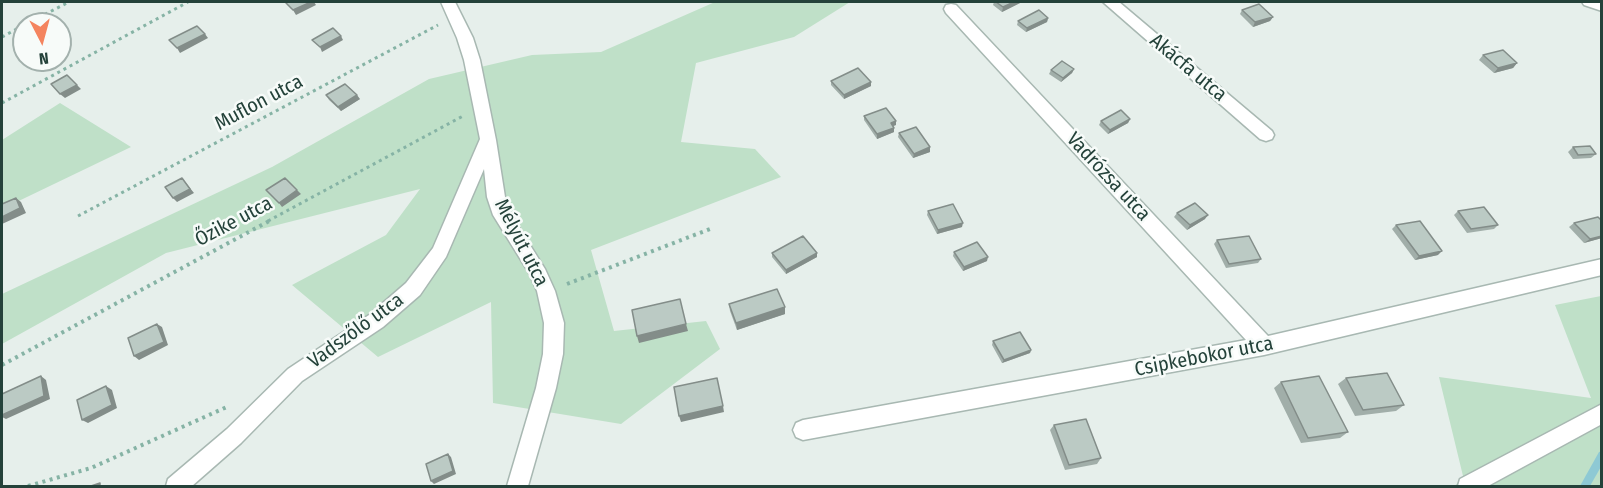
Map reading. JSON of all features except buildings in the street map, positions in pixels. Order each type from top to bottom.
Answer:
[{"type":"street","name":"Akácfa utca","points":[[1110,2],[1266,135]]},
{"type":"street","points":[[1589,2],[1602,6]]},
{"type":"street","name":"Mélyút utca","points":[[451,9],[472,60],[488,140],[492,176],[502,215],[536,269],[546,291],[554,323],[553,354],[518,486]]},
{"type":"street","name":"Vadrózsa utca","points":[[951,9],[1264,346]]},
{"type":"street","name":"Vadszőlő utca","points":[[176,486],[234,436],[295,375],[376,321],[413,289],[440,252],[488,140]]},
{"type":"street","name":"Csipkebokor utca","points":[[803,430],[1264,346],[1602,267]]},
{"type":"street","points":[[1468,486],[1602,412]]},
{"type":"path","points":[[49,12],[69,2]]},
{"type":"path","points":[[2,103],[188,2]]},
{"type":"path","name":"Muflon utca","points":[[78,216],[451,9]]},
{"type":"path","name":"Őzike utca","points":[[2,365],[481,106]]},
{"type":"path","points":[[546,291],[710,229]]},
{"type":"path","points":[[28,486],[91,468],[236,403]]},
{"type":"green space","points":[[715,2],[850,2],[794,37],[696,63],[681,142],[755,149],[781,177],[591,250],[614,331],[706,321],[720,349],[621,424],[493,403],[491,302],[378,357],[292,285],[386,235],[420,189],[166,253],[2,344],[2,294],[272,167],[429,79],[532,55],[601,52]]},
{"type":"green space","points":[[60,103],[131,147],[2,209],[2,140]]},
{"type":"green space","points":[[1601,296],[1601,486],[1455,486],[1463,476],[1439,377],[1591,398],[1555,305]]},
{"type":"waterway","points":[[1585,486],[1602,455]]}]
